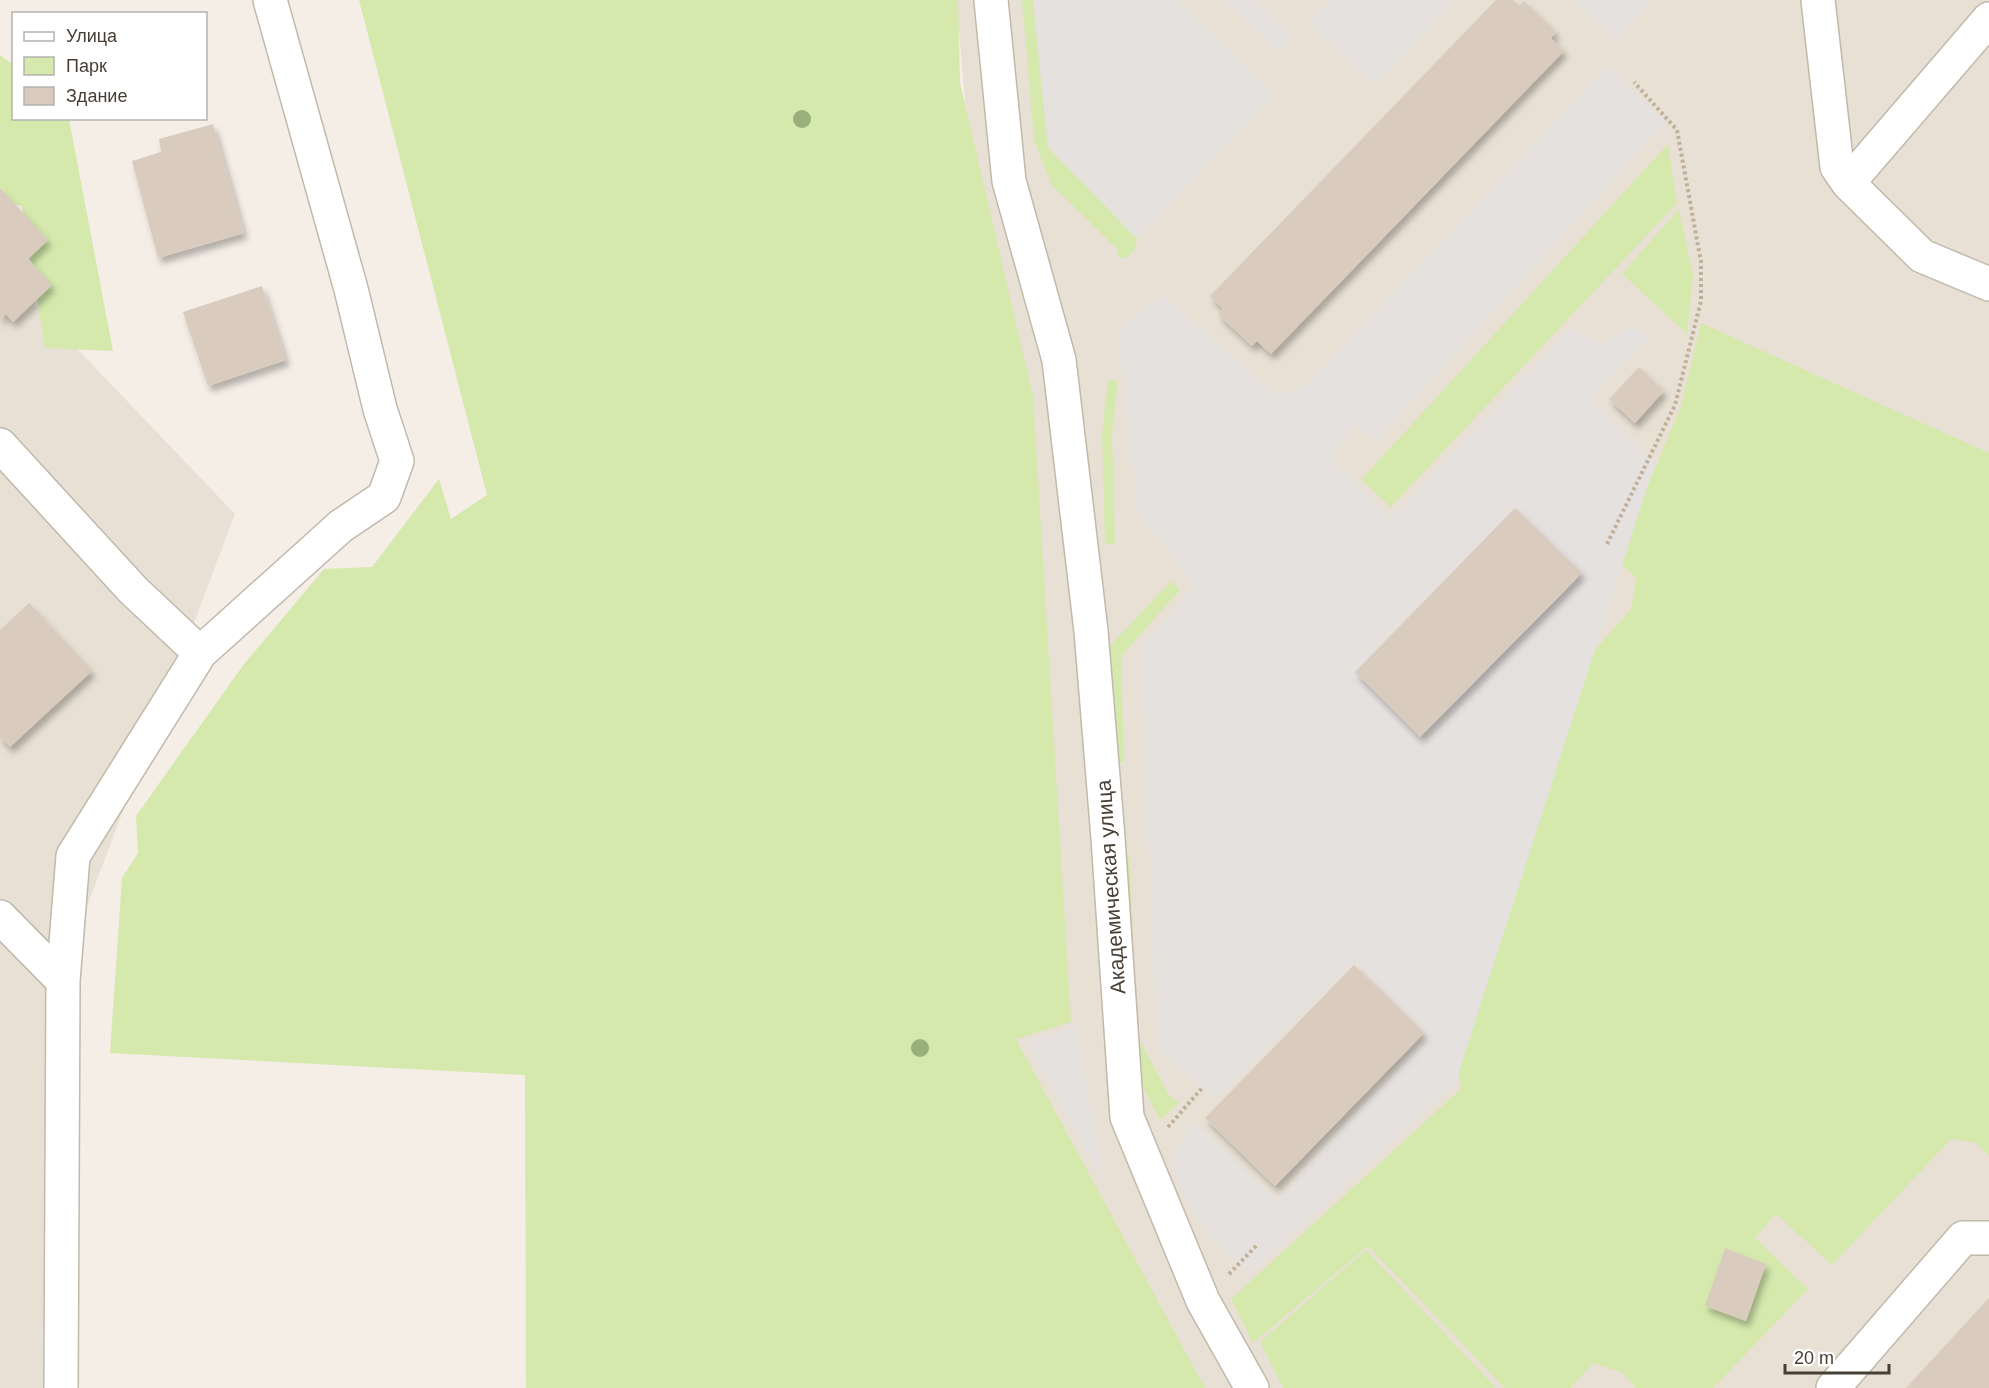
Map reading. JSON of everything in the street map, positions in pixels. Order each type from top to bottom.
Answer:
[{"type":"street","points":[[61,1388],[63,981],[73,856],[200,653],[341,526],[384,497],[397,461],[380,409],[351,289],[270,0]]},
{"type":"street","name":"Академическая улица","points":[[991,0],[1010,181],[1059,360],[1092,642],[1127,1117],[1203,1301],[1252,1388]]},
{"type":"street","points":[[1818,0],[1837,167],[1848,183],[1922,256],[1989,284]]},
{"type":"street","points":[[1848,183],[1989,20]]},
{"type":"street","points":[[0,445],[133,590],[200,653]]},
{"type":"street","points":[[0,917],[63,981]]},
{"type":"street","points":[[1833,1388],[1964,1238],[1989,1238]]},
{"type":"path","points":[[1607,544],[1675,405],[1701,301],[1701,262],[1677,130],[1634,82]]},
{"type":"path","points":[[1161,1135],[1203,1087]]},
{"type":"shaded area","points":[[956,0],[1989,0],[1989,1388],[1186,1388],[953,947],[990,374]]},
{"type":"shaded area","points":[[1033,0],[1176,0],[1274,94],[1137,239],[1048,147]]},
{"type":"shaded area","points":[[1224,0],[1255,0],[1292,36],[1277,51]]},
{"type":"shaded area","points":[[1330,0],[1455,0],[1374,85],[1308,22]]},
{"type":"shaded area","points":[[1573,0],[1644,0],[1649,4],[1616,39]]},
{"type":"shaded area","points":[[1608,66],[1666,121],[1377,440],[1355,425],[1330,458],[1391,518],[1570,328],[1603,345],[1631,325],[1650,338],[1589,399],[1655,463],[1455,1084],[1249,1276],[1198,1222],[1170,1166],[1192,1120],[1277,1200],[1427,1033],[1354,962],[1215,1100],[1157,1048],[1140,647],[1194,586],[1137,510],[1118,331],[1162,295],[1277,396],[1307,384]],"holes":[[[1515,508],[1581,573],[1420,737],[1355,672]]]},
{"type":"shaded area","points":[[0,268],[235,514],[80,925],[78,1388],[0,1388]]},
{"type":"shaded area","points":[[1076,1026],[1104,1182],[1025,1040]]},
{"type":"green space","points":[[359,0],[958,0],[960,83],[1033,396],[1071,1022],[1016,1039],[1205,1388],[526,1388],[525,1075],[110,1053],[122,878],[138,853],[136,816],[244,664],[324,569],[372,567],[439,479],[451,519],[487,495]]},
{"type":"green space","points":[[1022,0],[1033,0],[1048,147],[1137,239],[1134,250],[1127,257],[1119,259],[1117,249],[1051,184],[1034,140]]},
{"type":"green space","points":[[0,55],[12,64],[12,120],[69,120],[113,351],[45,348],[22,206],[0,201]]},
{"type":"green space","points":[[1668,144],[1677,203],[1391,507],[1361,480]]},
{"type":"green space","points":[[1679,209],[1693,275],[1687,334],[1622,274]]},
{"type":"green space","points":[[1701,323],[1989,453],[1989,1156],[1976,1143],[1951,1139],[1832,1265],[1776,1214],[1755,1238],[1808,1289],[1713,1388],[1636,1388],[1621,1372],[1593,1363],[1570,1388],[1505,1388],[1368,1246],[1253,1343],[1231,1299],[1461,1089],[1450,1017],[1585,661],[1631,609],[1636,578],[1617,560],[1681,406]]},
{"type":"green space","points":[[1108,380],[1118,381],[1112,433],[1115,544],[1105,544],[1102,434]]},
{"type":"green space","points":[[1171,581],[1180,590],[1121,656],[1124,762],[1113,764],[1108,648]]},
{"type":"green space","points":[[1118,856],[1130,856],[1136,1034],[1169,1095],[1179,1103],[1160,1120],[1129,1059]]},
{"type":"green space","points":[[1366,1250],[1496,1388],[1283,1388],[1260,1342]]},
{"type":"building","points":[[1496,0],[1513,0],[1519,6],[1524,1],[1556,32],[1551,38],[1564,51],[1271,354],[1257,341],[1252,346],[1218,314],[1223,309],[1210,296]]},
{"type":"building","points":[[213,124],[244,233],[158,258],[132,161],[161,152],[159,139]]},
{"type":"building","points":[[0,188],[48,240],[28,259],[52,285],[13,322],[6,314],[0,320]]},
{"type":"building","points":[[262,286],[286,360],[208,386],[183,312]]},
{"type":"building","points":[[1639,367],[1664,391],[1635,423],[1609,399]]},
{"type":"building","points":[[1515,508],[1582,573],[1420,737],[1355,672]]},
{"type":"building","points":[[29,603],[92,671],[10,747],[0,737],[0,630]]},
{"type":"building","points":[[1354,965],[1424,1033],[1275,1186],[1205,1118]]},
{"type":"building","points":[[1725,1248],[1766,1264],[1746,1321],[1705,1306]]},
{"type":"building","points":[[1989,1298],[1989,1388],[1906,1388]]}]
